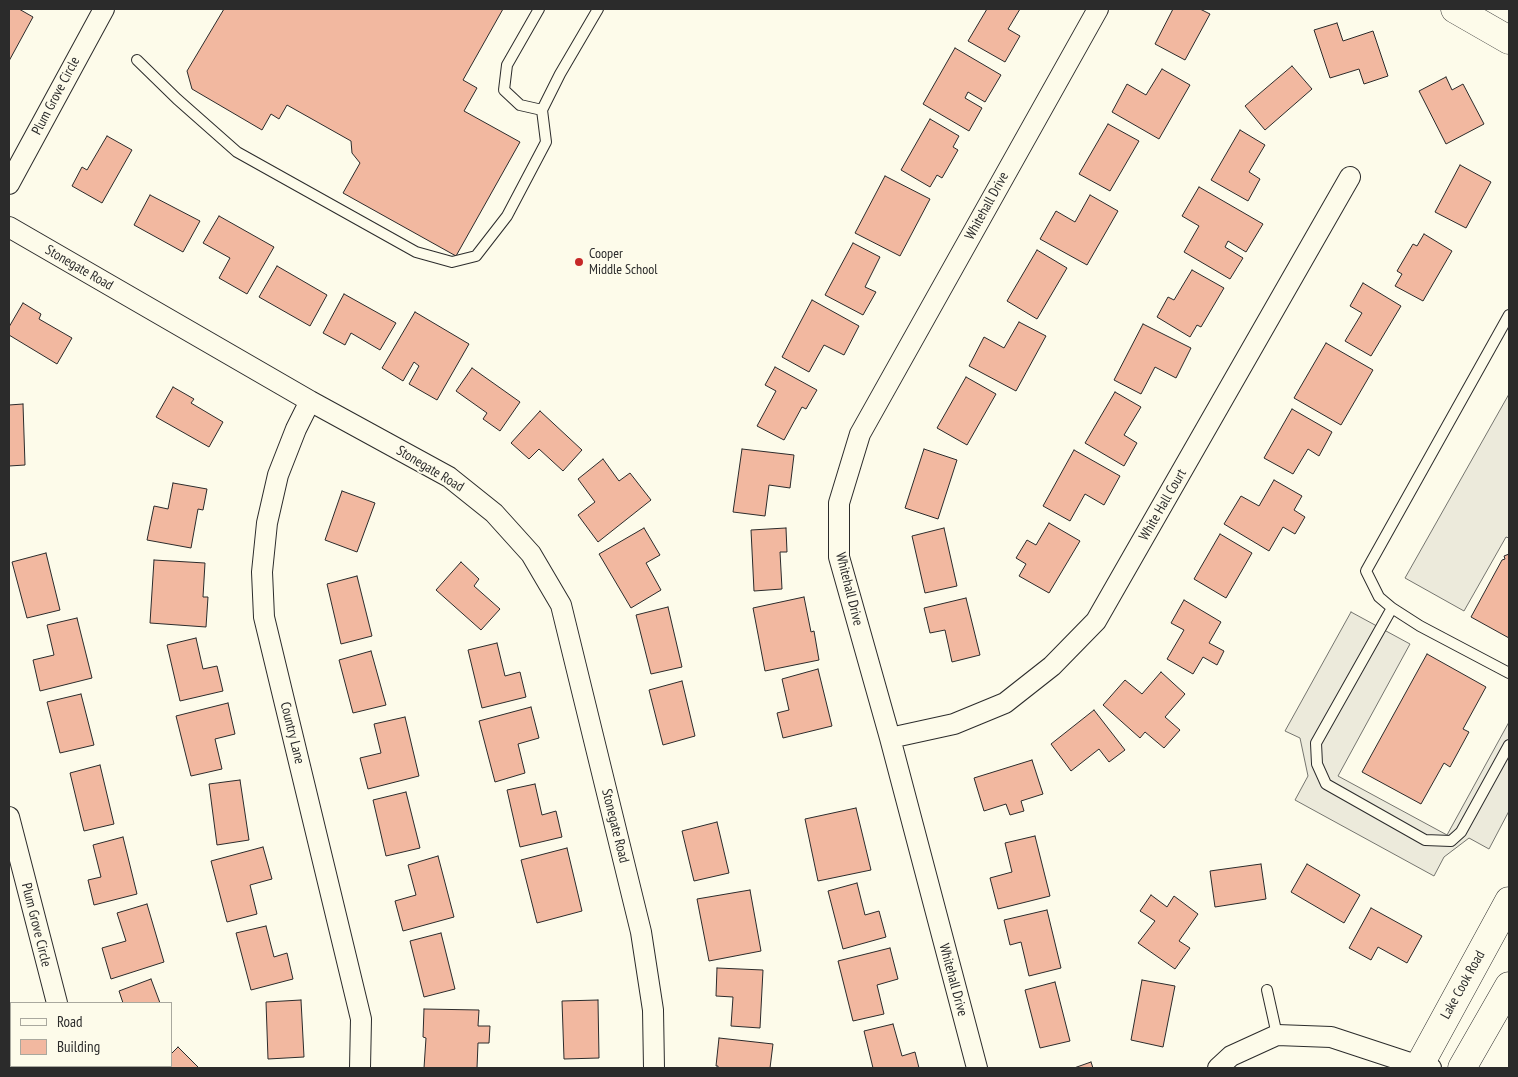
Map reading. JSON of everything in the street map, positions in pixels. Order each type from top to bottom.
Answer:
[{"type":"main road","points":[[1455,9],[1509,40]]},
{"type":"main road","name":"Lake Cook Road","points":[[1422,1068],[1509,901]]},
{"type":"main road","points":[[1462,1068],[1509,986]]},
{"type":"street","name":"Plum Grove Circle","points":[[9,184],[104,9]]},
{"type":"street","name":"Whitehall Drive","points":[[977,1068],[890,738],[839,557],[839,503],[860,434],[1098,9]]},
{"type":"street","name":"White Hall Court","points":[[890,738],[954,724],[1005,703],[1052,666],[1096,621],[1350,177]]},
{"type":"street","name":"Stonegate Road","points":[[9,227],[310,401],[449,477],[494,513],[531,554],[561,605],[641,932],[654,1010],[654,1068]]},
{"type":"street","name":"Country Lane","points":[[310,401],[296,429],[278,475],[267,523],[262,572],[264,617],[361,1019],[360,1068]]},
{"type":"street","name":"Plum Grove Circle","points":[[9,817],[57,1002]]},
{"type":"street","points":[[1218,1068],[1231,1056],[1277,1035],[1331,1037],[1422,1068]]},
{"type":"lane","points":[[539,9],[507,65],[504,90],[520,105],[542,110]]},
{"type":"lane","points":[[138,60],[177,99],[237,152],[416,252],[452,262],[476,256],[506,216],[546,142],[542,110],[560,74],[598,9]]},
{"type":"lane","points":[[1509,315],[1505,331],[1366,571],[1379,598],[1392,608],[1412,621],[1509,673]]},
{"type":"lane","points":[[1392,608],[1316,743],[1316,764],[1326,784],[1425,840],[1451,841],[1461,832],[1509,744]]},
{"type":"lane","points":[[1267,990],[1277,1035]]},
{"type":"shaded area","points":[[1509,394],[1509,538],[1506,537],[1464,611],[1405,578]]},
{"type":"shaded area","points":[[1351,612],[1410,644],[1338,776],[1447,835],[1509,722],[1509,811],[1489,849],[1469,838],[1444,857],[1434,876],[1295,800],[1308,776],[1300,738],[1285,731]]},
{"type":"building","points":[[9,9],[19,9],[33,17],[9,61]]},
{"type":"building","points":[[224,9],[503,9],[463,80],[477,88],[464,111],[520,142],[456,256],[343,193],[360,163],[352,153],[351,141],[287,105],[279,119],[271,114],[262,130],[192,89],[187,71]]},
{"type":"building","points":[[987,9],[1020,9],[1008,29],[1020,36],[1005,62],[968,41]]},
{"type":"building","points":[[1173,9],[1200,9],[1210,14],[1185,60],[1155,44]]},
{"type":"building","points":[[1337,23],[1343,41],[1373,31],[1388,76],[1364,84],[1359,69],[1330,78],[1314,30]]},
{"type":"building","points":[[955,48],[1001,75],[985,102],[968,92],[965,98],[982,108],[969,131],[923,104]]},
{"type":"building","points":[[1292,66],[1312,89],[1265,130],[1245,106]]},
{"type":"building","points":[[1162,69],[1190,85],[1159,139],[1112,112],[1127,84],[1146,95]]},
{"type":"building","points":[[1446,77],[1452,90],[1463,84],[1484,124],[1446,144],[1419,91]]},
{"type":"building","points":[[930,119],[959,136],[953,147],[958,150],[942,178],[937,175],[930,187],[901,170]]},
{"type":"building","points":[[1108,124],[1139,141],[1110,191],[1079,174]]},
{"type":"building","points":[[1240,130],[1265,145],[1249,172],[1260,179],[1248,201],[1211,180]]},
{"type":"building","points":[[107,136],[132,150],[102,203],[72,186],[82,167],[87,170]]},
{"type":"building","points":[[1460,165],[1491,182],[1466,228],[1435,212]]},
{"type":"building","points":[[885,176],[930,199],[900,256],[855,233]]},
{"type":"building","points":[[1199,187],[1263,224],[1246,252],[1228,241],[1225,247],[1243,258],[1230,279],[1184,252],[1199,226],[1182,216]]},
{"type":"building","points":[[150,195],[200,221],[183,252],[134,225]]},
{"type":"building","points":[[1090,195],[1118,211],[1087,265],[1040,239],[1056,211],[1075,222]]},
{"type":"building","points":[[219,216],[274,247],[247,294],[219,278],[230,258],[203,243]]},
{"type":"building","points":[[1424,234],[1452,251],[1423,301],[1395,286],[1402,274],[1397,271],[1413,244],[1417,246]]},
{"type":"building","points":[[853,243],[880,257],[865,287],[876,292],[863,315],[825,295]]},
{"type":"building","points":[[1037,250],[1067,268],[1037,319],[1007,301]]},
{"type":"building","points":[[277,266],[327,295],[310,326],[259,297]]},
{"type":"building","points":[[1192,270],[1224,288],[1201,327],[1197,325],[1190,337],[1157,317],[1168,297],[1174,300]]},
{"type":"building","points":[[1363,283],[1401,306],[1371,356],[1345,341],[1362,313],[1350,306]]},
{"type":"building","points":[[344,294],[396,323],[380,350],[351,333],[345,345],[323,333]]},
{"type":"building","points":[[812,300],[859,326],[844,355],[824,345],[809,372],[782,357]]},
{"type":"building","points":[[23,303],[41,314],[39,319],[72,338],[57,364],[9,335],[9,327]]},
{"type":"building","points":[[415,312],[469,344],[437,400],[409,384],[419,366],[414,362],[403,381],[382,368]]},
{"type":"building","points":[[1019,322],[1046,336],[1016,391],[969,366],[984,337],[1004,348]]},
{"type":"building","points":[[1143,324],[1191,348],[1176,378],[1155,367],[1141,394],[1114,380]]},
{"type":"building","points":[[1326,343],[1373,370],[1341,425],[1294,398]]},
{"type":"building","points":[[775,367],[817,390],[806,409],[802,407],[784,440],[757,426],[776,391],[765,385]]},
{"type":"building","points":[[472,368],[520,402],[500,431],[483,419],[487,413],[456,391]]},
{"type":"building","points":[[966,377],[996,394],[967,445],[937,428]]},
{"type":"building","points":[[173,387],[194,399],[191,403],[223,422],[209,447],[156,417]]},
{"type":"building","points":[[1115,392],[1141,407],[1124,435],[1137,443],[1124,466],[1085,443]]},
{"type":"building","points":[[23,404],[25,465],[9,466],[9,405]]},
{"type":"building","points":[[1292,409],[1332,432],[1319,456],[1308,449],[1293,474],[1264,458]]},
{"type":"building","points":[[540,411],[582,450],[563,471],[539,449],[529,459],[511,443]]},
{"type":"building","points":[[742,449],[794,455],[790,488],[769,485],[765,516],[733,512]]},
{"type":"building","points":[[924,449],[957,460],[938,519],[905,508]]},
{"type":"building","points":[[1074,450],[1120,476],[1104,505],[1085,494],[1070,521],[1043,506]]},
{"type":"building","points":[[603,459],[619,481],[630,473],[651,500],[598,542],[578,515],[595,502],[578,479]]},
{"type":"building","points":[[1274,480],[1302,496],[1294,510],[1305,517],[1295,534],[1283,527],[1269,551],[1224,524],[1241,496],[1259,506]]},
{"type":"building","points":[[173,483],[207,489],[203,510],[198,509],[191,548],[147,540],[154,506],[168,509]]},
{"type":"building","points":[[342,491],[375,503],[357,552],[325,540]]},
{"type":"building","points":[[1049,523],[1080,541],[1049,593],[1019,576],[1026,564],[1016,558],[1027,540],[1036,545]]},
{"type":"building","points":[[644,528],[660,555],[646,563],[661,590],[631,608],[599,554]]},
{"type":"building","points":[[786,528],[787,552],[780,552],[782,589],[754,591],[751,530]]},
{"type":"building","points":[[944,528],[957,586],[925,593],[912,536]]},
{"type":"building","points":[[1220,534],[1252,553],[1226,598],[1194,579]]},
{"type":"building","points":[[46,553],[60,610],[27,618],[12,562]]},
{"type":"building","points":[[1509,554],[1509,638],[1471,617],[1502,560],[1505,559],[1504,556]]},
{"type":"building","points":[[154,560],[205,563],[203,597],[208,597],[206,627],[150,623]]},
{"type":"building","points":[[461,562],[479,579],[474,586],[500,609],[481,630],[436,590]]},
{"type":"building","points":[[357,576],[372,636],[341,644],[327,584]]},
{"type":"building","points":[[804,597],[811,632],[814,631],[819,660],[765,671],[753,608]]},
{"type":"building","points":[[966,598],[980,655],[952,662],[945,630],[930,633],[924,608]]},
{"type":"building","points":[[1184,600],[1221,622],[1209,643],[1224,651],[1217,665],[1203,657],[1193,674],[1167,659],[1184,630],[1171,623]]},
{"type":"building","points":[[668,607],[682,667],[651,674],[636,615]]},
{"type":"building","points":[[77,618],[92,678],[40,691],[33,660],[54,655],[47,625]]},
{"type":"building","points":[[196,638],[203,669],[217,666],[223,691],[180,701],[167,645]]},
{"type":"building","points":[[497,643],[505,676],[520,672],[526,697],[482,708],[468,650]]},
{"type":"building","points":[[371,651],[386,705],[353,713],[339,660]]},
{"type":"building","points":[[1427,654],[1486,687],[1463,729],[1469,732],[1450,767],[1444,763],[1421,804],[1362,772]]},
{"type":"building","points":[[818,669],[832,726],[783,738],[777,713],[789,710],[782,679]]},
{"type":"building","points":[[1161,672],[1185,694],[1165,717],[1180,730],[1164,748],[1145,732],[1140,738],[1103,705],[1125,680],[1142,694]]},
{"type":"building","points":[[682,681],[695,736],[663,745],[649,690]]},
{"type":"building","points":[[81,694],[94,745],[60,753],[47,702]]},
{"type":"building","points":[[228,703],[235,734],[215,739],[222,769],[191,776],[176,716]]},
{"type":"building","points":[[531,707],[539,738],[518,744],[525,773],[495,782],[479,721]]},
{"type":"building","points":[[1094,710],[1125,750],[1109,762],[1099,749],[1071,771],[1051,744]]},
{"type":"building","points":[[405,717],[419,776],[368,789],[360,758],[381,753],[374,724]]},
{"type":"building","points":[[1032,760],[1043,794],[1021,801],[1024,811],[1010,815],[1006,804],[984,811],[974,778]]},
{"type":"building","points":[[100,765],[114,824],[84,831],[70,773]]},
{"type":"building","points":[[240,780],[249,840],[217,845],[209,784]]},
{"type":"building","points":[[535,784],[542,815],[556,811],[562,837],[520,847],[507,790]]},
{"type":"building","points":[[406,792],[420,848],[386,856],[373,800]]},
{"type":"building","points":[[856,808],[871,870],[818,881],[805,819]]},
{"type":"building","points":[[717,822],[729,873],[694,881],[682,831]]},
{"type":"building","points":[[1035,836],[1050,896],[998,909],[990,878],[1012,872],[1005,843]]},
{"type":"building","points":[[123,837],[137,894],[94,905],[88,880],[101,877],[93,845]]},
{"type":"building","points":[[263,847],[272,879],[250,885],[257,914],[227,922],[211,861]]},
{"type":"building","points":[[567,848],[582,911],[537,923],[521,860]]},
{"type":"building","points":[[438,856],[454,917],[403,931],[395,901],[416,895],[408,865]]},
{"type":"building","points":[[1261,864],[1266,899],[1215,907],[1210,871]]},
{"type":"building","points":[[1307,864],[1360,895],[1344,923],[1291,892]]},
{"type":"building","points":[[857,883],[865,915],[879,911],[886,937],[843,949],[828,891]]},
{"type":"building","points":[[750,890],[761,951],[709,961],[697,899]]},
{"type":"building","points":[[1151,895],[1167,907],[1174,896],[1198,914],[1179,941],[1190,948],[1175,969],[1138,943],[1155,921],[1140,911]]},
{"type":"building","points":[[147,904],[164,962],[111,979],[102,948],[126,941],[117,913]]},
{"type":"building","points":[[1371,908],[1422,936],[1407,963],[1378,947],[1371,960],[1349,948]]},
{"type":"building","points":[[1047,910],[1061,968],[1029,976],[1021,942],[1010,945],[1004,920]]},
{"type":"building","points":[[266,926],[274,957],[287,953],[293,979],[251,990],[236,933]]},
{"type":"building","points":[[441,933],[455,989],[424,997],[410,941]]},
{"type":"building","points":[[890,948],[898,979],[877,985],[884,1014],[853,1021],[838,961]]},
{"type":"building","points":[[717,968],[763,970],[760,1028],[731,1026],[733,997],[716,996]]},
{"type":"building","points":[[151,979],[160,1002],[123,1002],[119,991]]},
{"type":"building","points":[[1142,980],[1175,986],[1163,1047],[1131,1040]]},
{"type":"building","points":[[1055,982],[1070,1041],[1040,1048],[1025,990]]},
{"type":"building","points":[[301,1000],[304,1057],[268,1059],[266,1002]]},
{"type":"building","points":[[598,1000],[599,1058],[564,1059],[562,1001]]},
{"type":"building","points":[[424,1009],[479,1010],[478,1026],[490,1026],[489,1043],[478,1043],[477,1068],[424,1068],[426,1038],[423,1037]]},
{"type":"building","points":[[893,1024],[902,1056],[915,1052],[919,1068],[873,1068],[864,1031]]},
{"type":"building","points":[[719,1038],[773,1044],[770,1068],[718,1068],[716,1066]]},
{"type":"building","points":[[178,1047],[199,1068],[157,1068],[172,1067],[172,1053]]},
{"type":"building","points":[[1091,1062],[1093,1068],[1074,1068]]},
{"type":"place","name":"Cooper Middle School","points":[[579,262]]}]
